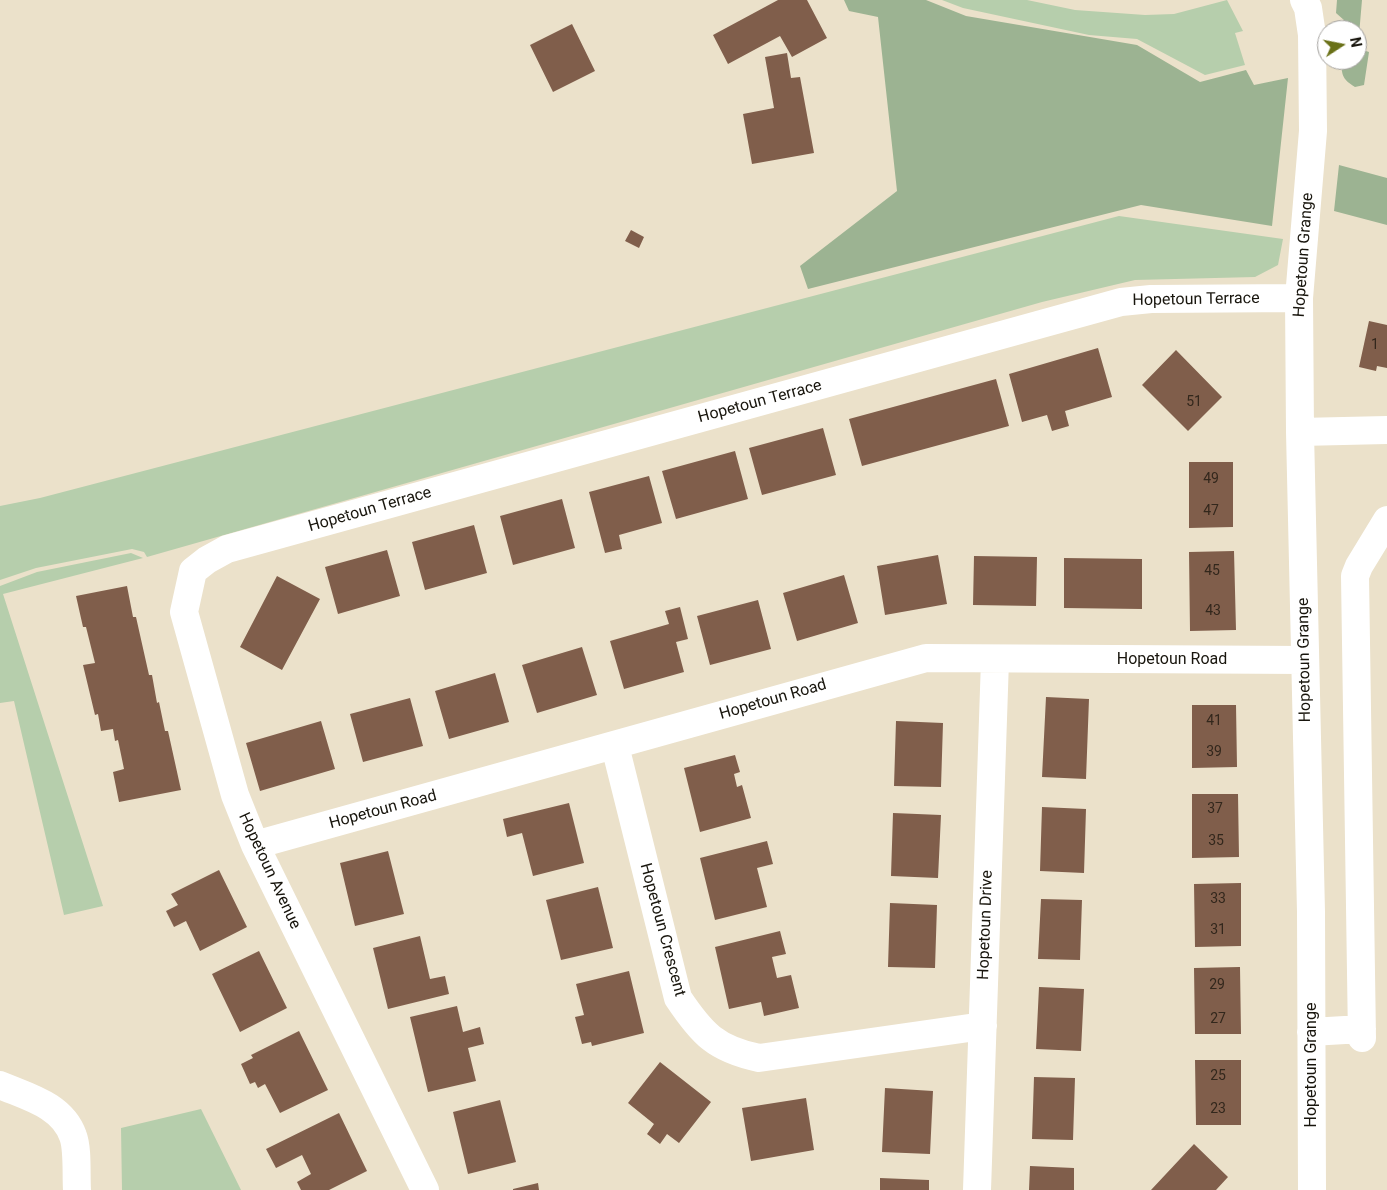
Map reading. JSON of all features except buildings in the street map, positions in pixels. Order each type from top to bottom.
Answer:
[{"type":"street","name":"Hopetoun Grange","points":[[1304,0],[1308,8],[1312,35],[1313,131],[1300,298],[1300,432],[1311,1032],[1312,1190]]},
{"type":"street","name":"Hopetoun Terrace","points":[[227,549],[1121,302],[1151,299],[1300,298]]},
{"type":"street","points":[[1300,432],[1387,430]]},
{"type":"street","points":[[1311,1032],[1362,1033],[1355,576],[1387,520]]},
{"type":"street","name":"Hopetoun Avenue","points":[[227,549],[192,571],[184,612],[235,795],[255,845],[425,1190]]},
{"type":"street","name":"Hopetoun Road","points":[[255,845],[615,746],[891,666],[926,658],[995,660],[1305,660]]},
{"type":"street","name":"Hopetoun Drive","points":[[977,1190],[995,660]]},
{"type":"street","name":"Hopetoun Crescent","points":[[615,746],[678,998],[695,1023],[720,1046],[738,1054],[759,1058],[983,1026]]},
{"type":"street","points":[[0,1085],[42,1102],[61,1115],[74,1137],[77,1190]]},
{"type":"green space","points":[[844,0],[926,0],[966,16],[1137,45],[1200,82],[1246,70],[1254,85],[1288,78],[1272,226],[1141,205],[808,289],[800,266],[897,191],[878,17],[849,11]]},
{"type":"green space","points":[[942,0],[1027,0],[1075,10],[1145,15],[1174,14],[1227,0],[1243,31],[1235,33],[1245,65],[1205,75],[1137,39],[1089,35],[963,8]]},
{"type":"green space","points":[[1337,0],[1362,0],[1360,20],[1344,20],[1336,13]]},
{"type":"green space","points":[[1342,70],[1366,70],[1364,85],[1355,87],[1343,76]]},
{"type":"green space","points":[[1339,165],[1387,178],[1387,225],[1334,211]]},
{"type":"green space","points":[[1119,216],[1283,239],[1278,265],[1255,277],[1135,280],[1042,302],[147,557],[144,552],[132,549],[36,568],[0,580],[0,506],[40,498]]},
{"type":"green space","points":[[131,553],[143,558],[3,594],[103,906],[64,915],[14,701],[0,703],[0,586],[37,572]]},
{"type":"green space","points":[[201,1109],[241,1190],[122,1190],[121,1128]]}]
